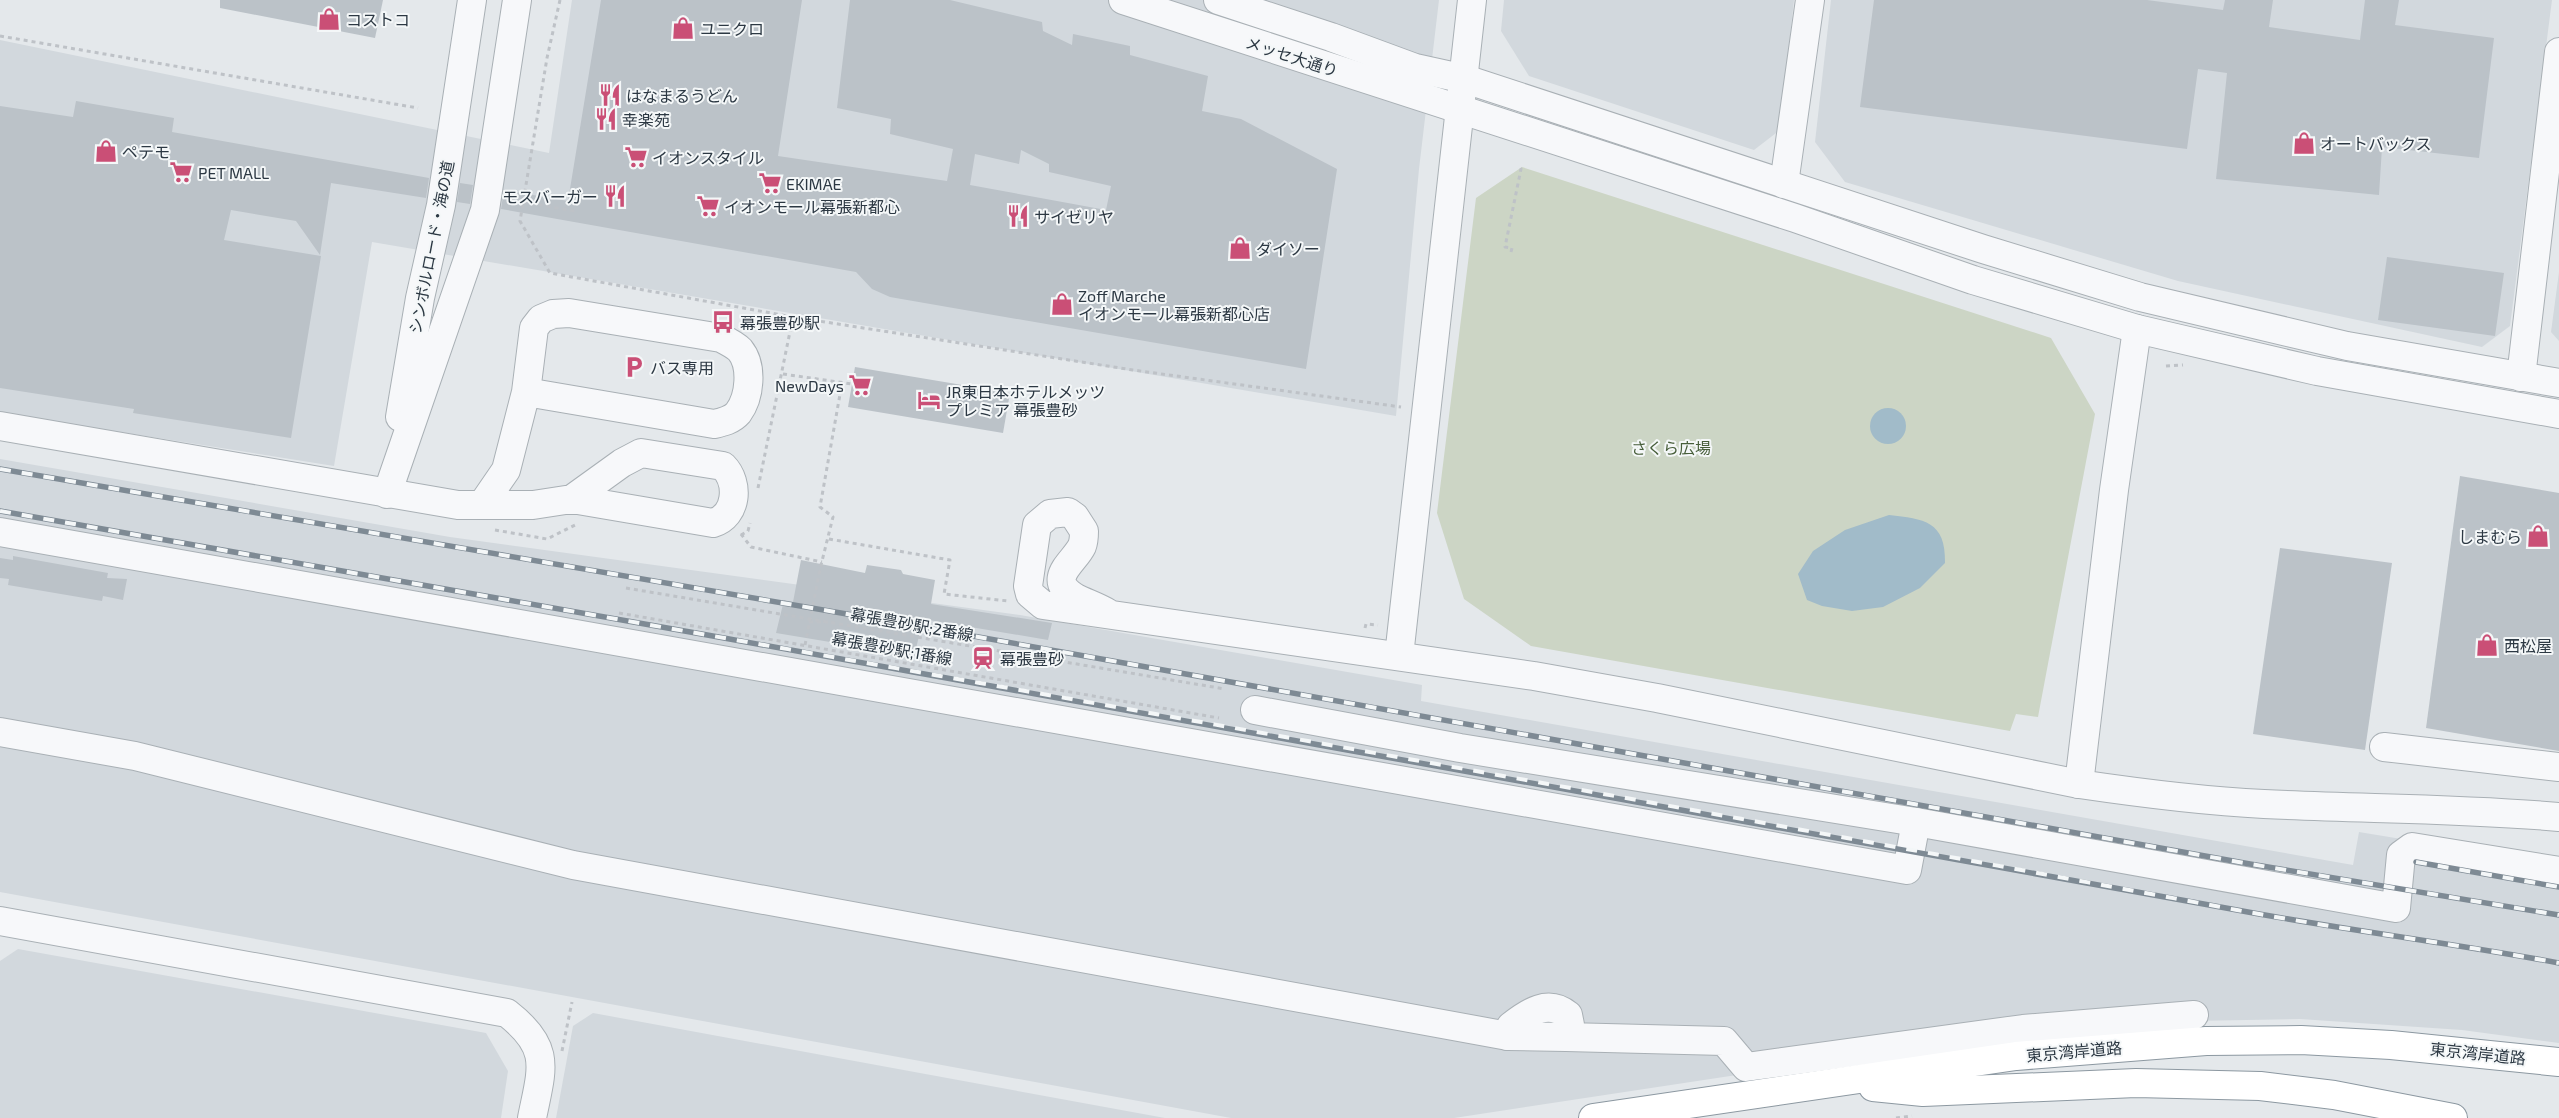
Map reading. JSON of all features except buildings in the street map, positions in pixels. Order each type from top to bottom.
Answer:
[{"type":"highway","name":"東京湾岸道路","points":[[1593,1118],[2016,1056],[2206,1041],[2301,1040],[2391,1045],[2559,1062]]},
{"type":"highway","points":[[1832,1082],[1923,1092],[2136,1082],[2260,1086],[2343,1096],[2453,1118]]},
{"type":"street","name":"シンボルロード・海の道","points":[[387,494],[420,298],[441,205],[472,0]]},
{"type":"street","points":[[387,494],[485,210],[517,0]]},
{"type":"street","name":"メッセ大通り","points":[[1123,0],[1795,218],[1972,280],[2136,329],[2317,371],[2559,414]]},
{"type":"street","name":"メッセ大通り","points":[[1218,0],[1331,37],[1415,68],[1465,79],[1784,184],[2140,297],[2346,346],[2559,383]]},
{"type":"street","points":[[1400,656],[1462,109],[1472,0]]},
{"type":"street","points":[[1784,184],[1810,0]]},
{"type":"street","points":[[2521,377],[2559,52]]},
{"type":"street","points":[[482,505],[506,470],[526,392],[534,328],[541,319],[553,314],[569,313],[720,338],[740,350],[749,372],[745,400],[738,413],[728,421],[714,424],[526,392]]},
{"type":"street","points":[[2079,784],[2114,490],[2136,329]]},
{"type":"street","points":[[0,426],[458,505],[533,506],[572,499],[713,523],[722,520],[729,513],[735,486],[731,474],[723,466],[641,453],[622,463],[572,499]]},
{"type":"street","points":[[0,532],[1907,870],[1916,822]]},
{"type":"street","points":[[1108,613],[1400,656],[1657,698],[2079,784],[2196,799],[2254,803],[2500,811],[2559,817]]},
{"type":"street","points":[[1255,710],[1460,748],[1916,822],[2396,908],[2402,855],[2412,847],[2559,871]]},
{"type":"street","points":[[0,732],[135,756],[573,865],[1508,1036],[1510,1026],[1546,1006],[1560,1009],[1568,1015],[1570,1025],[1566,1037],[1724,1041],[1746,1067],[2023,1030],[2194,1016]]},
{"type":"street","points":[[2384,747],[2559,767]]},
{"type":"street","points":[[0,921],[507,1013],[524,1026],[534,1038],[540,1053],[541,1070],[532,1118]]},
{"type":"path","points":[[560,0],[547,58],[520,221],[550,273],[812,320],[1133,370],[1401,407]]},
{"type":"path","points":[[0,36],[418,108]]},
{"type":"path","points":[[1511,252],[1512,248],[1505,247],[1521,169],[1518,165]]},
{"type":"path","points":[[523,202],[575,211]]},
{"type":"path","points":[[783,374],[852,384]]},
{"type":"path","points":[[805,645],[833,517],[820,507],[842,383]]},
{"type":"path","points":[[741,534],[751,548],[822,562]]},
{"type":"path","points":[[829,540],[950,560],[944,594],[1013,602]]},
{"type":"path","name":"幕張豊砂駅;2番線","points":[[626,588],[1225,690]]},
{"type":"path","name":"幕張豊砂駅;1番線","points":[[619,613],[1219,718]]},
{"type":"path","points":[[809,622],[828,622]]},
{"type":"shaded area","name":"イオンモール幕張新都心","points":[[572,0],[1439,0],[1419,169],[1396,416],[372,242],[334,466],[0,413],[0,40],[549,153]]},
{"type":"shaded area","points":[[1504,0],[1794,0],[1780,130],[1754,150],[1529,76],[1501,31]]},
{"type":"shaded area","points":[[1831,0],[2552,0],[2510,326],[2482,347],[2178,281],[1845,182],[1815,142]]},
{"type":"shaded area","points":[[2559,272],[2559,341],[2551,332]]},
{"type":"shaded area","points":[[0,459],[450,537],[1020,615],[1422,685],[1421,701],[2353,865],[2359,832],[2559,865],[2559,1043],[2462,1030],[2300,1019],[2191,1021],[1750,1073],[1454,1118],[1231,1118],[0,892]]},
{"type":"shaded area","points":[[18,949],[486,1033],[508,1071],[501,1118],[0,1118],[0,961]]},
{"type":"shaded area","points":[[593,1013],[1165,1118],[556,1118],[573,1026]]},
{"type":"green space","name":"さくら広場","points":[[1522,167],[2051,338],[2095,414],[2038,717],[2016,714],[2010,731],[1531,646],[1464,599],[1437,513],[1476,198]]},
{"type":"water","points":[[1888,408],[1901,413],[1906,426],[1901,439],[1888,444],[1875,439],[1870,426],[1875,413]]},
{"type":"water","points":[[1889,515],[1913,518],[1937,530],[1942,538],[1945,563],[1920,588],[1883,607],[1852,611],[1822,606],[1807,600],[1798,574],[1813,551],[1845,530]]},
{"type":"railway","points":[[0,469],[917,626],[2250,864],[2559,915]]},
{"type":"railway","points":[[0,511],[1399,757],[2277,917],[2559,963]]},
{"type":"railway","points":[[2416,862],[2559,887]]},
{"type":"place","name":"コストコ","points":[[329,19]]},
{"type":"place","name":"ユニクロ","points":[[683,28]]},
{"type":"place","name":"はなまるうどん","points":[[610,95]]},
{"type":"place","name":"幸楽苑","points":[[606,119]]},
{"type":"place","name":"オートバックス","points":[[2304,143]]},
{"type":"place","name":"ペテモ","points":[[106,151]]},
{"type":"place","name":"イオンスタイル","points":[[636,157]]},
{"type":"place","name":"PET MALL","points":[[181,172]]},
{"type":"place","name":"EKIMAE","points":[[770,183]]},
{"type":"place","name":"モスバーガー","points":[[615,196]]},
{"type":"place","name":"イオンモール幕張新都心","points":[[708,206]]},
{"type":"place","name":"サイゼリヤ","points":[[1018,216]]},
{"type":"place","name":"ダイソー","points":[[1240,248]]},
{"type":"place","name":"Zoff Marche イオンモール幕張新都心店","points":[[1062,304]]},
{"type":"place","name":"幕張豊砂駅","points":[[723,322]]},
{"type":"place","name":"バス専用","points":[[634,367]]},
{"type":"place","name":"NewDays","points":[[860,385]]},
{"type":"place","name":"JR東日本ホテルメッツ プレミア 幕張豊砂","points":[[929,400]]},
{"type":"place","name":"しまむら","points":[[2538,536]]},
{"type":"place","name":"西松屋","points":[[2487,645]]},
{"type":"place","name":"幕張豊砂","points":[[983,658]]}]
